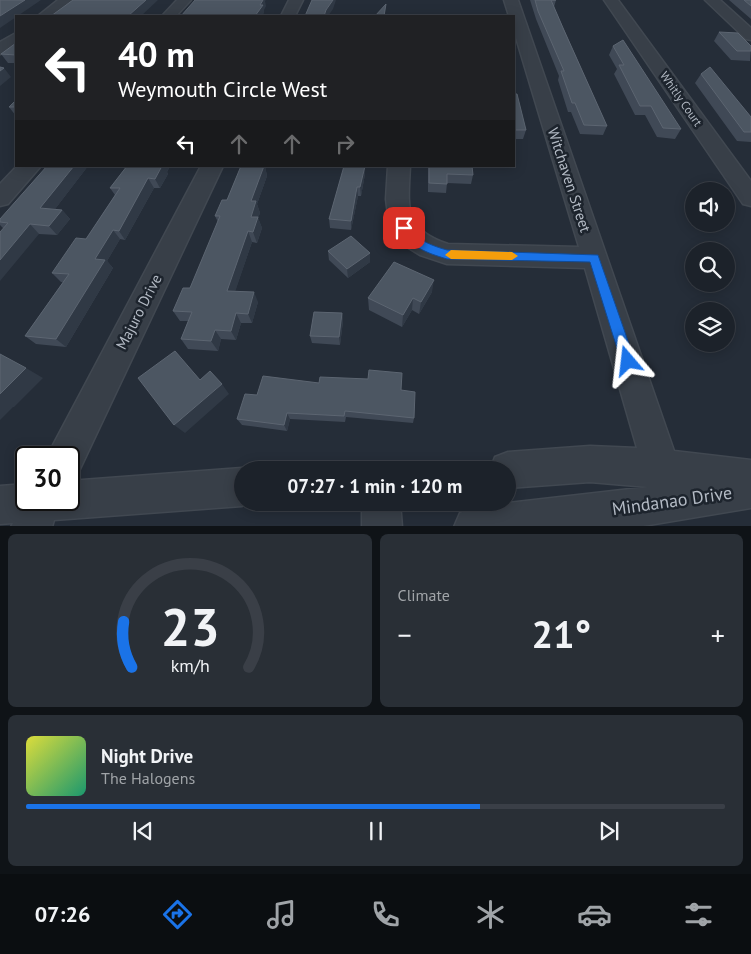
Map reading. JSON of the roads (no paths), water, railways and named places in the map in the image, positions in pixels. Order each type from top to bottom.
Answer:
[{"type":"street","points":[[46,15],[67,0]]},
{"type":"street","points":[[170,15],[184,0]]},
{"type":"street","points":[[288,15],[296,0]]},
{"type":"street","name":"Whitly Court","points":[[612,0],[751,198]]},
{"type":"street","points":[[712,0],[750,33]]},
{"type":"street","name":"Witchaven Street","points":[[515,18],[667,485]]},
{"type":"street","points":[[0,49],[15,38]]},
{"type":"street","points":[[0,198],[29,167]]},
{"type":"street","name":"Majuro Drive","points":[[72,446],[212,167]]},
{"type":"street","points":[[399,167],[396,205],[398,215],[404,228],[413,239],[429,249],[447,254],[594,258]]},
{"type":"street","name":"Mindanao Drive","points":[[516,469],[590,464],[667,485],[751,489]]},
{"type":"street","name":"Mindanao Drive","points":[[474,526],[667,485],[751,479]]},
{"type":"street","points":[[80,503],[234,488]]},
{"type":"street","points":[[0,506],[15,506]]},
{"type":"street","points":[[381,511],[382,526]]}]
